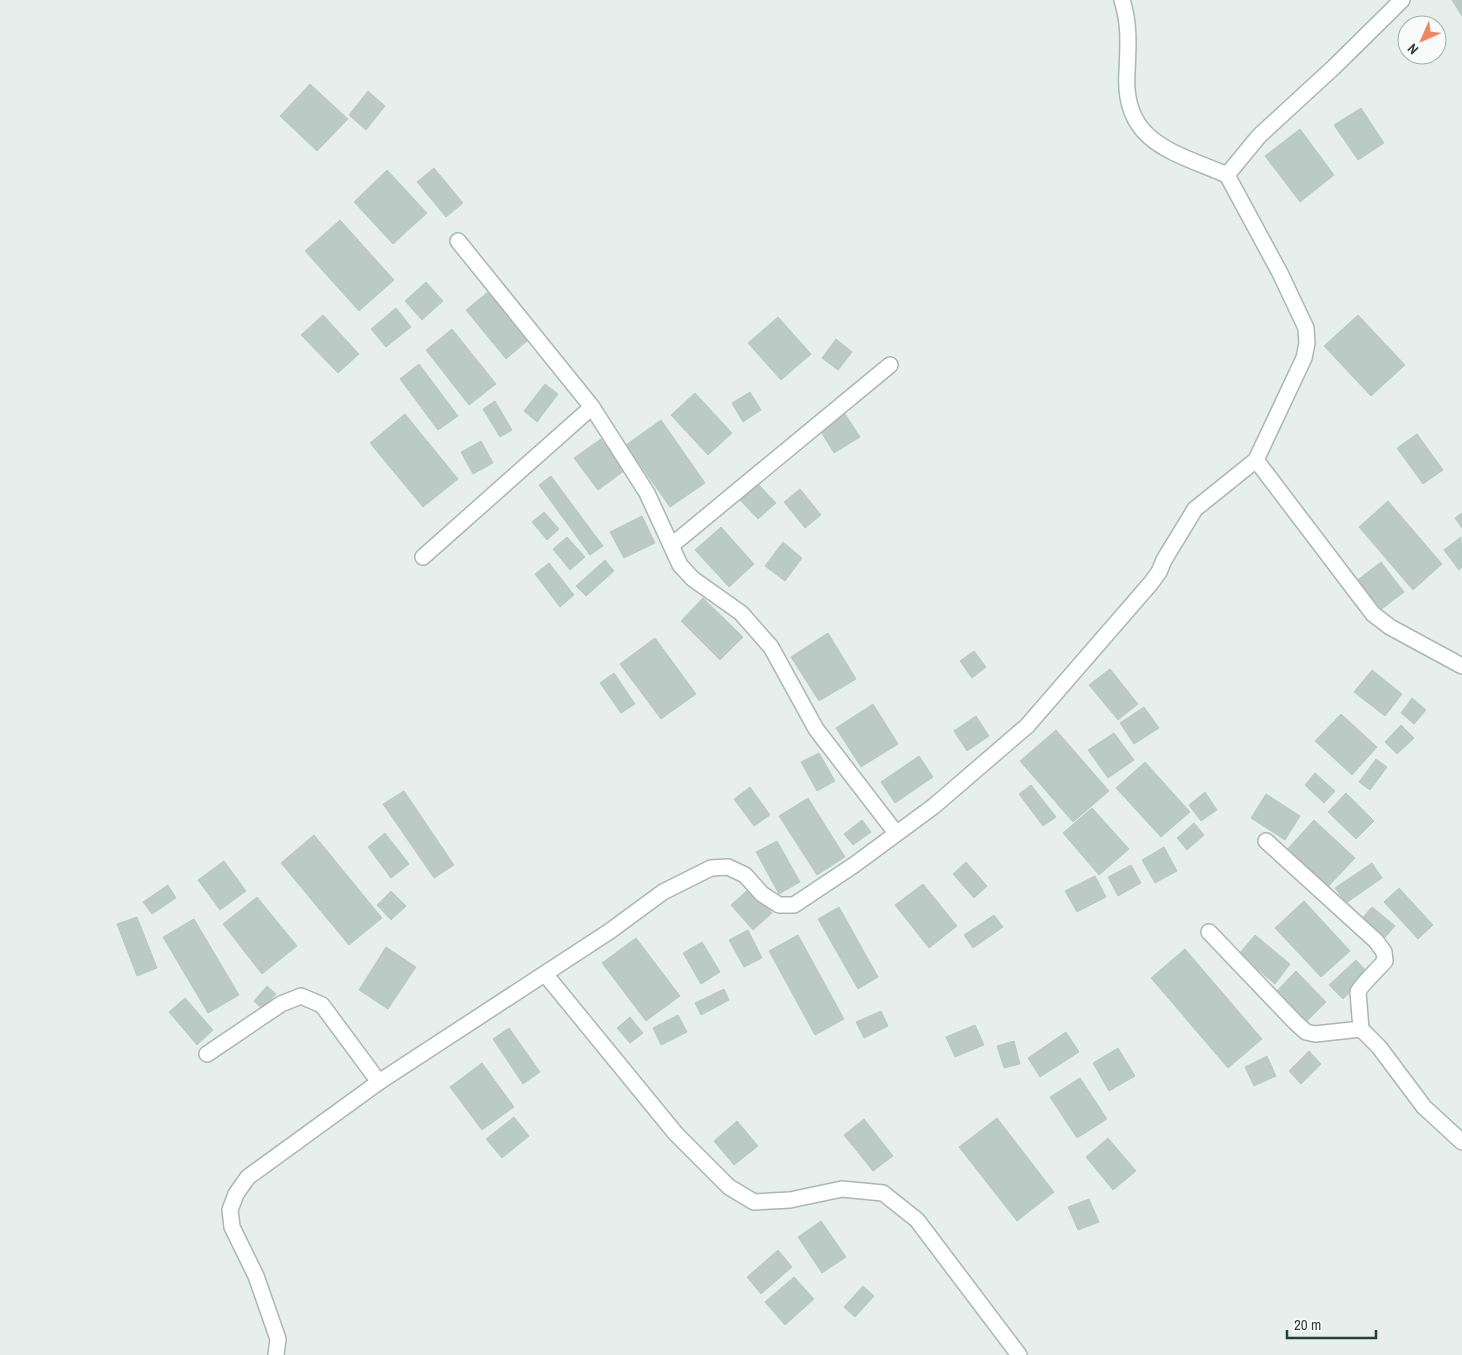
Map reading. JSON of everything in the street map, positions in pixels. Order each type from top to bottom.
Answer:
[{"type":"street","points":[[276,1355],[278,1339],[256,1276],[232,1227],[230,1210],[236,1194],[248,1177],[379,1082],[610,931],[663,892],[711,868],[728,867],[745,876],[762,894],[779,905],[794,905],[854,865],[934,806],[1027,726],[1159,572],[1195,509],[1256,460],[1304,358],[1307,342],[1306,328],[1280,272],[1227,175],[1157,144],[1137,123],[1130,109],[1126,90],[1129,27],[1122,0]]},
{"type":"street","points":[[1227,175],[1259,136],[1334,67],[1402,0]]},
{"type":"street","points":[[458,241],[592,407],[648,492],[680,565],[693,579],[741,613],[771,647],[816,728],[896,833]]},
{"type":"street","points":[[672,545],[890,365]]},
{"type":"street","points":[[423,557],[592,407]]},
{"type":"street","points":[[1256,460],[1373,614],[1390,626],[1462,666]]},
{"type":"street","points":[[1266,841],[1376,941],[1384,952],[1385,960],[1359,988],[1361,1029],[1379,1047],[1424,1107],[1462,1142]]},
{"type":"street","points":[[1210,932],[1294,1022],[1306,1032],[1315,1034],[1361,1029]]},
{"type":"street","points":[[545,974],[676,1134],[730,1187],[754,1202],[790,1200],[842,1189],[883,1193],[917,1220],[1019,1355]]},
{"type":"street","points":[[207,1054],[281,1004],[301,996],[322,1005],[379,1082]]},
{"type":"building","points":[[1452,0],[1462,0],[1462,16]]},
{"type":"building","points":[[310,84],[348,119],[317,151],[280,116]]},
{"type":"building","points":[[368,91],[385,106],[366,130],[349,115]]},
{"type":"building","points":[[1361,108],[1384,143],[1358,160],[1334,125]]},
{"type":"building","points":[[1300,129],[1334,175],[1300,202],[1265,156]]},
{"type":"building","points":[[434,168],[463,203],[446,217],[417,182]]},
{"type":"building","points":[[387,170],[427,213],[393,244],[354,202]]},
{"type":"building","points":[[340,220],[394,280],[359,311],[305,251]]},
{"type":"building","points":[[426,282],[443,301],[422,320],[405,301]]},
{"type":"building","points":[[488,292],[527,341],[506,359],[466,310]]},
{"type":"building","points":[[396,308],[411,327],[386,347],[371,329]]},
{"type":"building","points":[[323,315],[359,354],[338,373],[301,335]]},
{"type":"building","points":[[1358,315],[1405,365],[1371,396],[1324,346]]},
{"type":"building","points":[[778,317],[811,354],[781,380],[748,343]]},
{"type":"building","points":[[452,329],[496,384],[469,405],[426,350]]},
{"type":"building","points":[[836,339],[852,352],[838,370],[822,358]]},
{"type":"building","points":[[419,364],[458,416],[438,430],[400,379]]},
{"type":"building","points":[[545,384],[558,394],[537,422],[524,411]]},
{"type":"building","points":[[750,392],[761,410],[743,422],[732,403]]},
{"type":"building","points":[[695,393],[732,433],[708,455],[671,415]]},
{"type":"building","points":[[495,401],[512,430],[500,437],[483,409]]},
{"type":"building","points":[[405,414],[458,479],[423,507],[370,443]]},
{"type":"building","points":[[845,414],[860,437],[834,453],[820,430]]},
{"type":"building","points":[[661,420],[705,483],[670,507],[626,445]]},
{"type":"building","points":[[1417,434],[1443,470],[1423,484],[1397,448]]},
{"type":"building","points":[[601,439],[624,471],[598,490],[574,458]]},
{"type":"building","points":[[481,441],[493,463],[473,474],[461,452]]},
{"type":"building","points":[[551,476],[603,546],[590,555],[539,485]]},
{"type":"building","points":[[757,483],[776,503],[758,519],[740,500]]},
{"type":"building","points":[[800,489],[821,515],[805,528],[784,502]]},
{"type":"building","points":[[1388,501],[1442,564],[1413,590],[1359,527]]},
{"type":"building","points":[[544,512],[559,529],[547,540],[532,522]]},
{"type":"building","points":[[1462,513],[1462,528],[1455,518]]},
{"type":"building","points":[[642,516],[655,543],[624,558],[610,532]]},
{"type":"building","points":[[721,527],[754,564],[729,587],[695,550]]},
{"type":"building","points":[[567,537],[585,557],[570,570],[553,549]]},
{"type":"building","points":[[1461,537],[1462,567],[1459,570],[1444,550]]},
{"type":"building","points":[[783,542],[802,558],[785,581],[765,566]]},
{"type":"building","points":[[605,560],[614,571],[586,596],[576,586]]},
{"type":"building","points":[[1381,562],[1404,592],[1379,611],[1356,581]]},
{"type":"building","points":[[549,563],[574,595],[560,607],[535,574]]},
{"type":"building","points":[[703,598],[743,637],[720,660],[681,621]]},
{"type":"building","points":[[828,633],[856,679],[819,701],[791,657]]},
{"type":"building","points":[[655,638],[696,694],[661,719],[620,664]]},
{"type":"building","points":[[974,651],[986,667],[972,678],[960,661]]},
{"type":"building","points":[[1110,669],[1138,704],[1118,720],[1089,685]]},
{"type":"building","points":[[1372,670],[1402,694],[1385,716],[1354,692]]},
{"type":"building","points":[[614,673],[635,704],[621,713],[600,683]]},
{"type":"building","points":[[1412,698],[1426,710],[1414,724],[1401,713]]},
{"type":"building","points":[[873,704],[898,744],[861,767],[836,728]]},
{"type":"building","points":[[1144,707],[1159,728],[1134,744],[1120,723]]},
{"type":"building","points":[[1341,714],[1377,747],[1352,775],[1315,741]]},
{"type":"building","points":[[976,716],[989,736],[967,751],[954,731]]},
{"type":"building","points":[[1401,725],[1414,738],[1397,754],[1385,742]]},
{"type":"building","points":[[1056,730],[1109,791],[1073,822],[1020,761]]},
{"type":"building","points":[[1114,733],[1134,760],[1108,778],[1088,750]]},
{"type":"building","points":[[819,753],[835,781],[817,791],[801,762]]},
{"type":"building","points":[[919,756],[933,777],[895,803],[881,782]]},
{"type":"building","points":[[1376,759],[1387,767],[1370,790],[1359,782]]},
{"type":"building","points":[[1145,762],[1190,812],[1161,837],[1116,788]]},
{"type":"building","points":[[1315,773],[1335,791],[1324,803],[1305,785]]},
{"type":"building","points":[[1031,785],[1056,817],[1043,826],[1019,794]]},
{"type":"building","points":[[750,787],[770,815],[754,826],[734,799]]},
{"type":"building","points":[[404,791],[454,865],[434,878],[383,804]]},
{"type":"building","points":[[1205,792],[1217,810],[1201,821],[1189,805]]},
{"type":"building","points":[[1346,793],[1374,821],[1356,839],[1328,812]]},
{"type":"building","points":[[1266,794],[1300,816],[1285,840],[1251,818]]},
{"type":"building","points":[[808,798],[845,857],[817,875],[779,816]]},
{"type":"building","points":[[1092,808],[1129,849],[1099,875],[1063,833]]},
{"type":"building","points":[[862,820],[871,832],[853,845],[844,834]]},
{"type":"building","points":[[1314,820],[1355,858],[1324,891],[1284,853]]},
{"type":"building","points":[[1194,823],[1204,835],[1187,850],[1177,838]]},
{"type":"building","points":[[385,833],[409,864],[391,878],[368,847]]},
{"type":"building","points":[[314,835],[382,918],[349,945],[281,863]]},
{"type":"building","points":[[777,841],[800,882],[779,894],[756,852]]},
{"type":"building","points":[[1164,847],[1177,871],[1155,883],[1142,860]]},
{"type":"building","points":[[224,861],[246,891],[220,910],[198,880]]},
{"type":"building","points":[[966,862],[987,886],[974,898],[953,874]]},
{"type":"building","points":[[1372,863],[1382,878],[1346,903],[1335,888]]},
{"type":"building","points":[[1131,865],[1141,883],[1118,896],[1108,877]]},
{"type":"building","points":[[1095,876],[1106,897],[1077,912],[1065,891]]},
{"type":"building","points":[[923,884],[957,926],[929,948],[895,905]]},
{"type":"building","points":[[168,885],[176,898],[152,914],[143,902]]},
{"type":"building","points":[[750,888],[772,913],[753,930],[731,905]]},
{"type":"building","points":[[1399,888],[1433,925],[1418,939],[1384,902]]},
{"type":"building","points":[[391,891],[406,906],[391,920],[377,905]]},
{"type":"building","points":[[257,897],[297,946],[262,974],[223,924]]},
{"type":"building","points":[[1304,901],[1350,951],[1321,977],[1275,928]]},
{"type":"building","points":[[839,907],[878,977],[858,989],[818,919]]},
{"type":"building","points":[[1372,907],[1395,926],[1381,942],[1359,922]]},
{"type":"building","points":[[994,915],[1003,927],[973,948],[964,935]]},
{"type":"building","points":[[137,917],[157,968],[137,976],[117,924]]},
{"type":"building","points":[[194,919],[239,995],[208,1013],[163,937]]},
{"type":"building","points":[[748,930],[762,958],[744,967],[729,940]]},
{"type":"building","points":[[798,935],[844,1019],[815,1035],[769,951]]},
{"type":"building","points":[[1255,935],[1290,964],[1275,984],[1239,954]]},
{"type":"building","points":[[636,938],[680,996],[646,1021],[602,963]]},
{"type":"building","points":[[702,942],[720,972],[701,984],[683,953]]},
{"type":"building","points":[[386,947],[416,967],[388,1009],[359,990]]},
{"type":"building","points":[[1185,949],[1262,1039],[1228,1068],[1151,978]]},
{"type":"building","points":[[1356,960],[1369,974],[1343,999],[1329,985]]},
{"type":"building","points":[[1296,971],[1326,1002],[1304,1024],[1274,994]]},
{"type":"building","points":[[267,986],[276,994],[262,1009],[254,1001]]},
{"type":"building","points":[[724,989],[729,1000],[701,1015],[695,1003]]},
{"type":"building","points":[[185,998],[213,1030],[197,1045],[169,1012]]},
{"type":"building","points":[[881,1011],[888,1026],[864,1038],[856,1022]]},
{"type":"building","points":[[678,1015],[687,1032],[661,1045],[653,1028]]},
{"type":"building","points":[[630,1017],[643,1033],[630,1043],[617,1028]]},
{"type":"building","points":[[975,1025],[984,1045],[955,1057],[946,1037]]},
{"type":"building","points":[[509,1028],[540,1072],[523,1084],[493,1039]]},
{"type":"building","points":[[1066,1032],[1079,1052],[1040,1077],[1028,1058]]},
{"type":"building","points":[[1014,1041],[1020,1064],[1004,1068],[997,1046]]},
{"type":"building","points":[[1118,1048],[1135,1076],[1109,1091],[1093,1063]]},
{"type":"building","points":[[1309,1051],[1321,1064],[1301,1084],[1289,1071]]},
{"type":"building","points":[[1267,1056],[1276,1076],[1254,1086],[1245,1067]]},
{"type":"building","points":[[482,1063],[514,1107],[482,1130],[450,1087]]},
{"type":"building","points":[[1080,1078],[1107,1119],[1077,1138],[1050,1097]]},
{"type":"building","points":[[514,1117],[529,1136],[502,1158],[486,1139]]},
{"type":"building","points":[[997,1118],[1054,1192],[1017,1221],[959,1147]]},
{"type":"building","points":[[864,1119],[893,1156],[873,1171],[844,1135]]},
{"type":"building","points":[[737,1121],[758,1146],[734,1165],[714,1141]]},
{"type":"building","points":[[1108,1138],[1136,1171],[1113,1190],[1086,1157]]},
{"type":"building","points":[[1089,1199],[1099,1222],[1078,1230],[1068,1207]]},
{"type":"building","points":[[821,1221],[846,1257],[822,1273],[798,1237]]},
{"type":"building","points":[[778,1250],[792,1267],[761,1294],[747,1277]]},
{"type":"building","points":[[794,1277],[814,1299],[785,1325],[765,1302]]},
{"type":"building","points":[[863,1286],[874,1296],[855,1317],[844,1307]]}]
